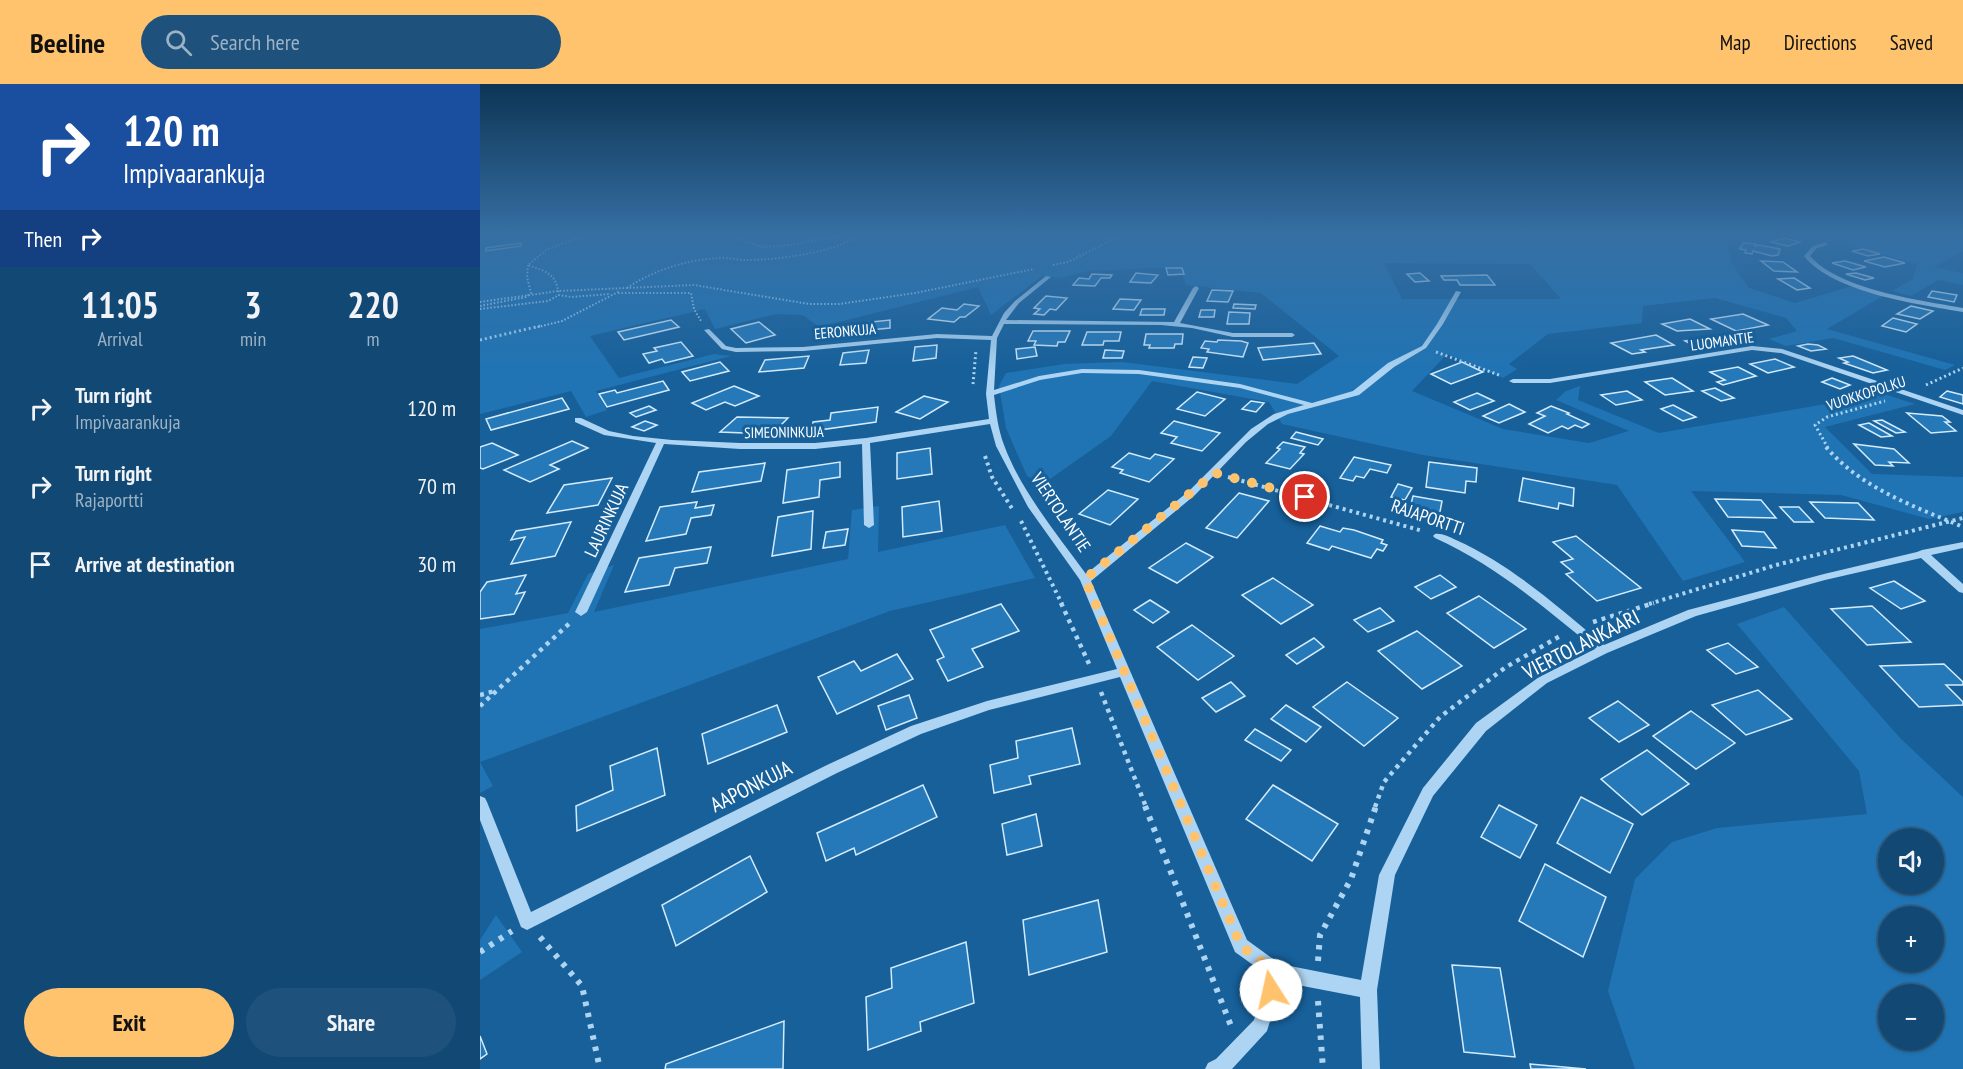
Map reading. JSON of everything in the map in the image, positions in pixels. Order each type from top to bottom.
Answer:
[{"type":"street","name":"VIERTOLANTIE","points":[[1037,280],[1001,322],[994,338],[990,394],[993,422],[1000,446],[1033,507],[1085,579],[1241,946],[1275,972],[1368,990]]},
{"type":"street","points":[[1845,280],[1877,291],[1963,310]]},
{"type":"street","points":[[1176,324],[1196,288]]},
{"type":"street","points":[[1085,579],[1215,473],[1262,425],[1277,416],[1356,393],[1391,365],[1424,347],[1458,292]]},
{"type":"street","points":[[1001,322],[1176,324],[1233,334],[1292,335]]},
{"type":"street","name":"EERONKUJA","points":[[707,330],[724,348],[747,351],[803,349],[937,336],[994,338]]},
{"type":"street","name":"LUOMANTIE","points":[[1513,381],[1550,381],[1752,348],[1767,349],[1798,356],[1906,395],[1963,412]]},
{"type":"street","points":[[990,394],[1039,378],[1082,371],[1139,372],[1240,386],[1312,405]]},
{"type":"street","name":"SIMEONINKUJA","points":[[578,420],[607,433],[661,442],[751,446],[815,446],[866,441],[993,422]]},
{"type":"street","points":[[866,441],[869,525]]},
{"type":"street","name":"LAURINKUJA","points":[[581,612],[661,442]]},
{"type":"street","name":"RAJAPORTTI","points":[[1438,537],[1470,549],[1504,570],[1603,650]]},
{"type":"street","name":"VIERTOLANKAARI","points":[[1371,1069],[1368,990],[1387,875],[1428,792],[1480,727],[1543,680],[1603,650],[1692,613],[1922,553],[1963,545]]},
{"type":"street","points":[[1922,553],[1963,590]]},
{"type":"street","name":"AAPONKUJA","points":[[527,922],[832,769],[915,730],[987,706],[1125,671]]},
{"type":"street","points":[[480,802],[527,922]]},
{"type":"street","points":[[1214,1069],[1222,1066],[1261,1025],[1275,972]]},
{"type":"path","points":[[480,306],[526,297],[531,293],[528,280]]},
{"type":"path","points":[[556,280],[559,295]]},
{"type":"path","points":[[480,340],[562,321],[640,280]]},
{"type":"path","points":[[480,306],[522,296],[558,291],[623,290],[694,285],[809,304],[838,304],[989,280]]},
{"type":"path","points":[[480,306],[548,301],[559,295],[691,292],[694,309],[707,330]]},
{"type":"path","points":[[978,337],[972,373],[975,424],[992,477],[1030,536],[1096,678],[1239,1048]]},
{"type":"path","points":[[1424,347],[1513,381]]},
{"type":"path","name":"VUOKKOPOLKU","points":[[1963,368],[1906,395],[1827,417],[1815,425],[1819,437],[1831,454],[1852,473],[1873,486],[1963,527]]},
{"type":"path","name":"RAJAPORTTI","points":[[1215,473],[1396,522],[1438,537]]},
{"type":"path","points":[[1323,1069],[1316,980],[1320,935],[1351,879],[1384,782],[1440,717],[1506,667],[1575,628],[1776,565],[1963,518]]},
{"type":"path","points":[[480,706],[548,647],[581,612]]},
{"type":"path","points":[[480,695],[496,691]]},
{"type":"path","points":[[480,952],[527,922],[582,986],[600,1069]]},
{"type":"shaded area","points":[[480,280],[1037,280],[991,315],[978,287],[819,327],[803,315],[776,314],[715,329],[705,309],[590,336],[619,378],[714,354],[731,356],[596,391],[607,410],[586,417],[571,391],[480,414]]},
{"type":"shaded area","points":[[1184,280],[1392,280],[1402,299],[1561,299],[1544,280],[1743,280],[1749,288],[1795,303],[1852,286],[1883,296],[1827,329],[1955,365],[1945,370],[1833,338],[1786,346],[1769,339],[1797,331],[1786,318],[1715,298],[1643,306],[1642,323],[1548,334],[1509,364],[1517,369],[1503,378],[1447,354],[1412,391],[1503,429],[1589,443],[1629,431],[1556,400],[1566,391],[1580,386],[1578,400],[1659,433],[1884,394],[1915,404],[1825,427],[1872,474],[1963,477],[1963,512],[1929,519],[1841,495],[1691,491],[1745,562],[1683,581],[1617,485],[1423,455],[1282,424],[1269,402],[1152,381],[1111,436],[1043,484],[1027,476],[1006,428],[999,386],[1006,373],[1064,364],[1122,362],[1297,384],[1339,356],[1261,293],[1186,285]]},
{"type":"shaded area","points":[[1911,280],[1963,280],[1963,285],[1938,280],[1911,296],[1892,291]]},
{"type":"shaded area","points":[[879,506],[878,552],[1005,525],[1035,578],[890,611],[480,762],[480,629],[568,613],[588,574],[614,565],[594,612],[848,559],[852,510]]},
{"type":"shaded area","points":[[1784,607],[1901,739],[1963,797],[1963,1069],[1635,1069],[1608,991],[1635,879],[1672,842],[1717,828],[1867,814],[1859,771],[1737,624]]},
{"type":"shaded area","points":[[480,762],[493,786],[480,793]]},
{"type":"shaded area","points":[[496,915],[522,952],[480,980],[480,940]]},
{"type":"building","points":[[1077,280],[1100,280],[1095,286],[1073,285]]},
{"type":"building","points":[[1131,280],[1154,280],[1151,283],[1130,282]]},
{"type":"building","points":[[1413,280],[1429,281],[1415,282]]},
{"type":"building","points":[[1444,280],[1491,280],[1495,285],[1460,285],[1457,280]]},
{"type":"building","points":[[1780,280],[1797,280],[1810,288],[1797,290]]},
{"type":"building","points":[[1212,290],[1233,291],[1228,302],[1207,301]]},
{"type":"building","points":[[1932,291],[1957,295],[1954,302],[1928,297]]},
{"type":"building","points":[[1046,296],[1067,298],[1056,310],[1050,309],[1044,315],[1034,314],[1040,309],[1034,308]]},
{"type":"building","points":[[1120,299],[1141,300],[1134,310],[1113,309]]},
{"type":"building","points":[[964,304],[979,306],[954,322],[928,319],[942,308],[957,310]]},
{"type":"building","points":[[1234,304],[1256,305],[1255,309],[1233,308]]},
{"type":"building","points":[[1911,306],[1933,311],[1920,319],[1897,314]]},
{"type":"building","points":[[1142,309],[1165,309],[1164,315],[1140,315]]},
{"type":"building","points":[[1201,310],[1215,310],[1214,317],[1199,317]]},
{"type":"building","points":[[1229,312],[1250,313],[1249,324],[1227,324]]},
{"type":"building","points":[[1743,314],[1768,325],[1736,331],[1711,319]]},
{"type":"building","points":[[1893,318],[1917,324],[1906,332],[1882,326]]},
{"type":"building","points":[[1690,319],[1710,329],[1677,331],[1662,324]]},
{"type":"building","points":[[671,320],[679,327],[624,340],[618,332]]},
{"type":"building","points":[[890,320],[890,328],[860,331],[862,323]]},
{"type":"building","points":[[759,322],[775,335],[746,343],[731,329]]},
{"type":"building","points":[[1033,331],[1070,331],[1065,342],[1058,342],[1057,346],[1034,345],[1036,341],[1028,341]]},
{"type":"building","points":[[1087,332],[1121,332],[1119,341],[1104,341],[1103,345],[1082,345]]},
{"type":"building","points":[[1146,334],[1183,334],[1182,344],[1175,344],[1174,348],[1149,348],[1150,345],[1144,345]]},
{"type":"building","points":[[1656,335],[1674,345],[1641,350],[1645,352],[1632,354],[1611,343]]},
{"type":"building","points":[[1698,339],[1713,347],[1700,349],[1685,341]]},
{"type":"building","points":[[1218,340],[1248,343],[1243,357],[1207,352],[1209,349],[1201,348],[1205,341],[1217,342]]},
{"type":"building","points":[[681,342],[693,356],[665,363],[662,359],[649,363],[643,354],[657,351],[654,348]]},
{"type":"building","points":[[1314,343],[1321,354],[1263,360],[1258,348]]},
{"type":"building","points":[[1808,344],[1826,349],[1811,351],[1798,346]]},
{"type":"building","points":[[937,345],[936,358],[913,361],[915,347]]},
{"type":"building","points":[[1035,347],[1037,356],[1017,359],[1016,349]]},
{"type":"building","points":[[869,350],[866,363],[840,365],[843,353]]},
{"type":"building","points":[[1105,350],[1124,351],[1122,358],[1103,358]]},
{"type":"building","points":[[809,356],[804,368],[759,372],[765,360]]},
{"type":"building","points":[[1853,356],[1887,370],[1873,373],[1844,363],[1848,362],[1839,358]]},
{"type":"building","points":[[1193,357],[1207,358],[1203,368],[1189,367]]},
{"type":"building","points":[[1775,359],[1794,367],[1768,373],[1750,364]]},
{"type":"building","points":[[720,362],[729,371],[690,381],[682,372]]},
{"type":"building","points":[[1462,362],[1483,372],[1451,384],[1431,374]]},
{"type":"building","points":[[1738,367],[1756,376],[1723,385],[1717,382],[1725,380],[1710,372]]},
{"type":"building","points":[[1672,378],[1693,391],[1665,395],[1645,382]]},
{"type":"building","points":[[1832,378],[1850,385],[1840,389],[1822,382]]},
{"type":"building","points":[[663,381],[669,390],[607,407],[599,394],[615,390],[617,393]]},
{"type":"building","points":[[734,386],[759,396],[735,406],[725,402],[706,410],[692,403]]},
{"type":"building","points":[[1715,388],[1734,398],[1721,401],[1702,391]]},
{"type":"building","points":[[1627,391],[1642,400],[1616,405],[1601,395]]},
{"type":"building","points":[[1947,391],[1963,395],[1963,404],[1940,397]]},
{"type":"building","points":[[1197,392],[1225,399],[1205,416],[1177,409]]},
{"type":"building","points":[[1477,393],[1494,401],[1470,410],[1454,402]]},
{"type":"building","points":[[924,396],[948,402],[920,419],[896,412]]},
{"type":"building","points":[[562,398],[569,409],[491,430],[486,419]]},
{"type":"building","points":[[1251,401],[1264,403],[1256,412],[1242,409]]},
{"type":"building","points":[[1509,404],[1525,412],[1499,423],[1483,416]]},
{"type":"building","points":[[1673,405],[1696,417],[1683,421],[1661,409]]},
{"type":"building","points":[[649,406],[656,410],[636,417],[630,413]]},
{"type":"building","points":[[1551,406],[1589,424],[1582,428],[1575,425],[1568,429],[1562,426],[1548,433],[1529,424],[1545,416],[1537,413]]},
{"type":"building","points":[[878,407],[876,422],[812,431],[813,422],[830,420],[831,413]]},
{"type":"building","points":[[1907,413],[1942,416],[1950,422],[1945,422],[1956,431],[1931,433]]},
{"type":"building","points":[[737,417],[788,418],[772,434],[720,432]]},
{"type":"building","points":[[1882,420],[1905,432],[1896,433],[1874,421]]},
{"type":"building","points":[[645,421],[657,425],[644,431],[632,427]]},
{"type":"building","points":[[1174,421],[1220,433],[1202,451],[1171,443],[1177,437],[1161,433]]},
{"type":"building","points":[[1869,423],[1892,436],[1881,437],[1859,425]]},
{"type":"building","points":[[1296,432],[1323,439],[1318,445],[1291,438]]},
{"type":"building","points":[[572,441],[588,448],[550,465],[559,469],[530,482],[504,470]]},
{"type":"building","points":[[1283,442],[1305,447],[1300,453],[1304,454],[1290,469],[1266,463],[1280,449],[1277,448]]},
{"type":"building","points":[[492,443],[518,455],[483,469],[480,468],[480,447]]},
{"type":"building","points":[[1854,444],[1894,449],[1909,463],[1889,462],[1893,466],[1875,465]]},
{"type":"building","points":[[930,448],[932,474],[897,479],[897,453]]},
{"type":"building","points":[[1129,453],[1150,459],[1155,454],[1174,459],[1149,482],[1120,473],[1123,470],[1112,467]]},
{"type":"building","points":[[1354,457],[1391,465],[1387,473],[1370,469],[1364,478],[1356,476],[1353,481],[1340,478]]},
{"type":"building","points":[[840,462],[840,477],[820,480],[819,497],[783,503],[787,470]]},
{"type":"building","points":[[1429,462],[1477,468],[1476,482],[1466,481],[1465,493],[1426,487]]},
{"type":"building","points":[[765,463],[761,481],[692,492],[699,472]]},
{"type":"building","points":[[612,478],[598,505],[547,513],[564,485]]},
{"type":"building","points":[[1523,478],[1574,488],[1573,506],[1559,503],[1558,509],[1519,501]]},
{"type":"building","points":[[1398,484],[1412,488],[1405,500],[1391,497]]},
{"type":"building","points":[[1108,490],[1138,499],[1110,525],[1079,514]]},
{"type":"building","points":[[1239,493],[1269,501],[1237,538],[1206,528]]},
{"type":"building","points":[[1413,496],[1442,501],[1439,517],[1409,512]]},
{"type":"building","points":[[1715,499],[1761,500],[1776,518],[1728,517]]},
{"type":"building","points":[[939,501],[942,531],[903,537],[902,507]]},
{"type":"building","points":[[697,502],[695,508],[714,505],[711,515],[691,518],[686,534],[646,541],[660,507]]},
{"type":"building","points":[[1810,502],[1858,503],[1874,520],[1825,518]]},
{"type":"building","points":[[1780,507],[1799,507],[1813,522],[1794,522]]},
{"type":"building","points":[[813,511],[811,549],[772,556],[778,517]]},
{"type":"building","points":[[571,522],[555,556],[511,564],[525,537],[511,540],[516,531]]},
{"type":"building","points":[[1320,526],[1340,532],[1343,528],[1354,530],[1383,540],[1381,543],[1387,545],[1383,551],[1377,549],[1371,558],[1332,546],[1329,550],[1307,543]]},
{"type":"building","points":[[848,529],[845,545],[823,548],[826,532]]},
{"type":"building","points":[[1732,530],[1764,532],[1776,548],[1742,546]]},
{"type":"building","points":[[1576,536],[1641,588],[1597,601],[1566,574],[1573,572],[1561,562],[1573,559],[1553,542]]},
{"type":"building","points":[[1186,543],[1213,557],[1177,583],[1149,568]]},
{"type":"building","points":[[711,547],[707,563],[675,568],[669,585],[625,592],[639,558]]},
{"type":"building","points":[[526,575],[516,594],[525,592],[514,614],[480,619],[480,592],[487,582]]},
{"type":"building","points":[[1440,575],[1456,587],[1431,599],[1415,587]]},
{"type":"building","points":[[1273,578],[1313,605],[1281,624],[1242,595]]},
{"type":"building","points":[[1894,581],[1925,601],[1901,609],[1870,588]]},
{"type":"building","points":[[1479,596],[1526,629],[1494,648],[1447,613]]},
{"type":"building","points":[[1150,600],[1169,612],[1153,623],[1134,610]]},
{"type":"building","points":[[1001,604],[1019,631],[972,649],[983,667],[948,681],[937,660],[944,657],[930,630]]},
{"type":"building","points":[[1872,606],[1911,642],[1867,645],[1831,609]]},
{"type":"building","points":[[1380,608],[1394,621],[1368,632],[1354,620]]},
{"type":"building","points":[[1192,625],[1234,656],[1198,680],[1157,647]]},
{"type":"building","points":[[1417,631],[1462,666],[1422,689],[1378,651]]},
{"type":"building","points":[[1314,638],[1324,647],[1297,664],[1286,655]]},
{"type":"building","points":[[1728,643],[1758,667],[1736,674],[1707,650]]},
{"type":"building","points":[[897,654],[913,679],[837,714],[818,677],[854,661],[861,671]]},
{"type":"building","points":[[1944,664],[1963,682],[1963,685],[1946,685],[1963,702],[1963,705],[1919,707],[1880,666]]},
{"type":"building","points":[[1231,682],[1245,696],[1216,712],[1202,698]]},
{"type":"building","points":[[1347,682],[1398,718],[1364,746],[1313,707]]},
{"type":"building","points":[[1758,690],[1792,719],[1746,735],[1712,705]]},
{"type":"building","points":[[909,695],[917,718],[886,730],[878,706]]},
{"type":"building","points":[[1618,701],[1649,725],[1619,742],[1589,718]]},
{"type":"building","points":[[777,705],[787,732],[708,764],[702,734]]},
{"type":"building","points":[[1286,705],[1321,727],[1306,742],[1271,719]]},
{"type":"building","points":[[1691,711],[1735,743],[1696,769],[1653,736]]},
{"type":"building","points":[[1072,728],[1080,764],[1029,776],[1031,784],[994,793],[990,765],[1018,758],[1016,741]]},
{"type":"building","points":[[1255,729],[1291,750],[1281,761],[1245,740]]},
{"type":"building","points":[[657,748],[665,795],[577,831],[576,806],[613,790],[610,766]]},
{"type":"building","points":[[1647,750],[1689,784],[1642,815],[1601,779]]},
{"type":"building","points":[[923,785],[937,817],[856,855],[854,848],[826,861],[817,833]]},
{"type":"building","points":[[1273,785],[1338,824],[1312,861],[1246,819]]},
{"type":"building","points":[[1581,797],[1633,824],[1610,873],[1557,843]]},
{"type":"building","points":[[1499,805],[1537,825],[1520,858],[1481,837]]},
{"type":"building","points":[[1036,814],[1042,846],[1007,855],[1002,824]]},
{"type":"building","points":[[750,856],[767,892],[676,946],[662,905]]},
{"type":"building","points":[[1545,864],[1606,897],[1583,957],[1519,921]]},
{"type":"building","points":[[1098,900],[1107,952],[1029,975],[1023,920]]},
{"type":"building","points":[[966,942],[974,1003],[920,1022],[921,1031],[868,1050],[866,997],[892,988],[891,968]]},
{"type":"building","points":[[1452,965],[1500,968],[1515,1057],[1464,1052]]},
{"type":"building","points":[[784,1021],[783,1069],[665,1069],[666,1064]]},
{"type":"building","points":[[480,1036],[487,1054],[480,1059]]},
{"type":"building","points":[[1530,1064],[1586,1069],[1531,1069]]},
{"type":"route","points":[[1271,990],[1275,972],[1241,946],[1085,579],[1215,473],[1305,497]]}]
